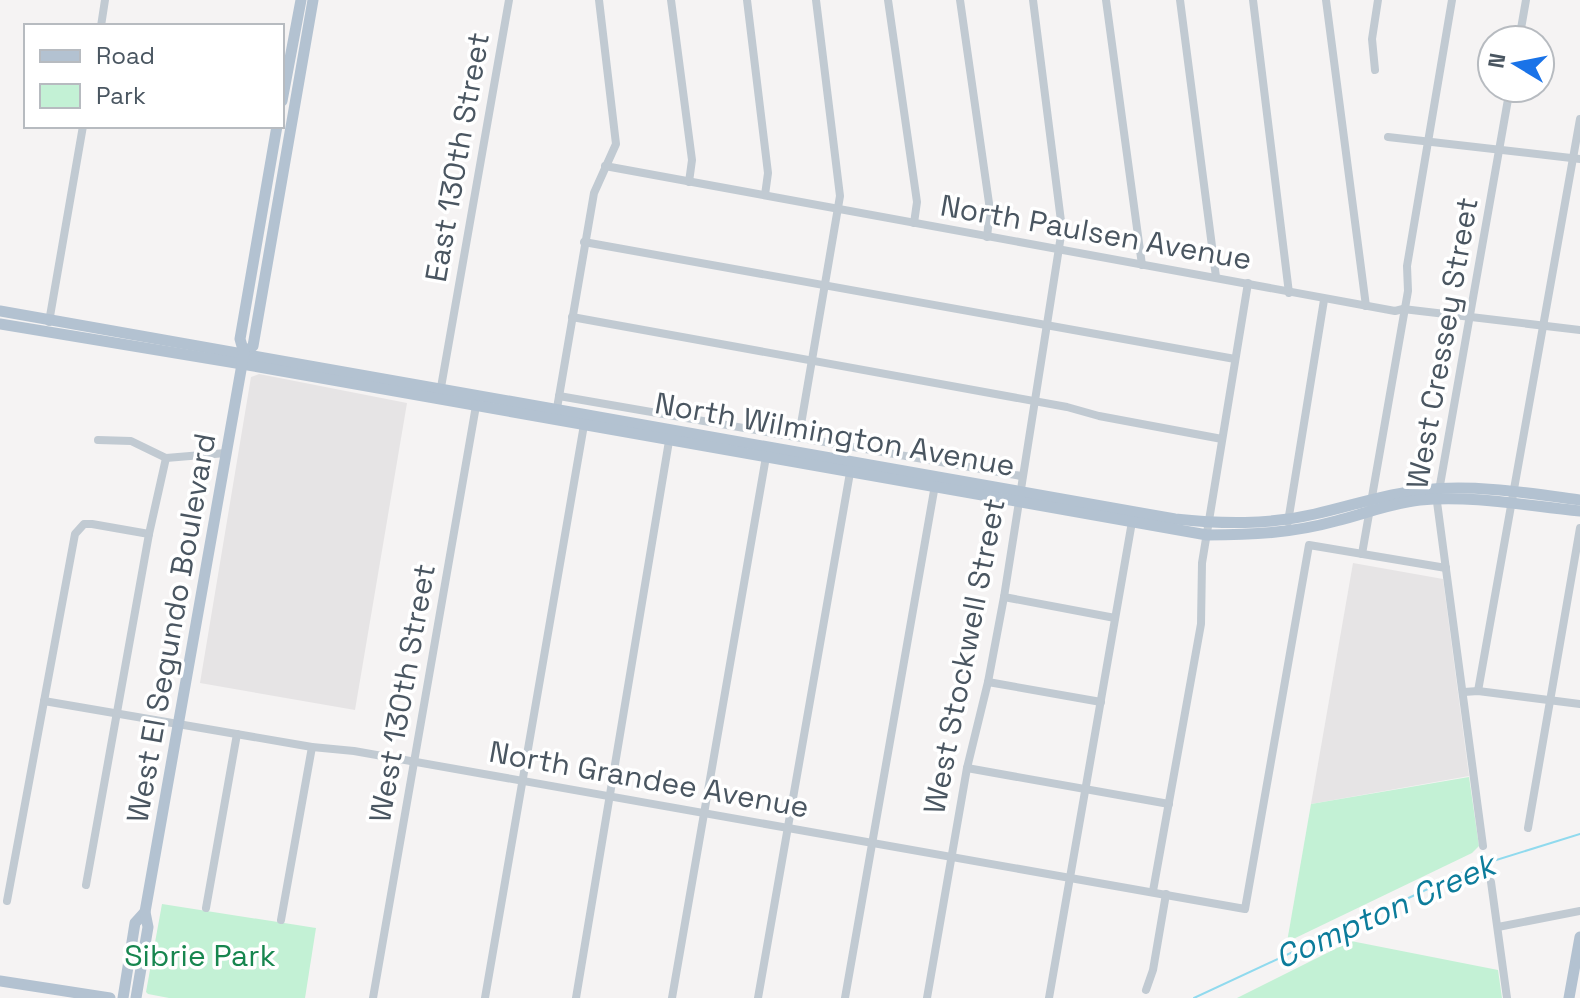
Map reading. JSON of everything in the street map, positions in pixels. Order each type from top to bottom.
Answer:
[{"type":"main road","points":[[284,90],[301,0]]},
{"type":"main road","points":[[244,361],[253,346],[313,0]]},
{"type":"main road","points":[[244,361],[240,339],[277,128]]},
{"type":"main road","points":[[0,311],[48,326],[244,361]]},
{"type":"main road","points":[[0,324],[48,326]]},
{"type":"main road","name":"North Wilmington Avenue","points":[[48,326],[84,325],[244,361],[1208,529],[1241,524],[1334,522],[1438,494]]},
{"type":"main road","name":"West El Segundo Boulevard","points":[[136,998],[148,927],[145,912],[244,361]]},
{"type":"main road","name":"North Wilmington Avenue","points":[[1288,525],[1371,498],[1438,494],[1580,500]]},
{"type":"main road","name":"North Wilmington Avenue","points":[[1512,498],[1580,511]]},
{"type":"main road","name":"West El Segundo Boulevard","points":[[123,998],[135,923],[145,912]]},
{"type":"main road","points":[[1569,998],[1580,937]]},
{"type":"main road","points":[[5,982],[110,998]]},
{"type":"street","points":[[101,24],[105,0]]},
{"type":"street","name":"East 130th Street","points":[[439,394],[509,0]]},
{"type":"street","points":[[556,415],[594,193],[616,144],[599,0]]},
{"type":"street","points":[[671,0],[692,160],[689,182]]},
{"type":"street","points":[[747,0],[768,173],[765,195]]},
{"type":"street","points":[[799,436],[839,209],[840,186],[816,0]]},
{"type":"street","points":[[888,0],[917,202],[914,223]]},
{"type":"street","points":[[960,0],[990,210],[987,237]]},
{"type":"street","name":"West Stockwell Street","points":[[927,998],[967,768],[1004,597],[1062,229],[1033,0]]},
{"type":"street","points":[[1106,0],[1142,265]]},
{"type":"street","points":[[1180,0],[1216,277]]},
{"type":"street","points":[[1253,0],[1289,293]]},
{"type":"street","points":[[1326,0],[1366,306]]},
{"type":"street","points":[[1375,70],[1372,39],[1378,0]]},
{"type":"street","points":[[1446,568],[1362,554],[1408,291],[1407,266],[1452,0]]},
{"type":"street","points":[[1522,24],[1526,0]]},
{"type":"street","name":"West Cressey Street","points":[[1483,846],[1438,494],[1507,104]]},
{"type":"street","points":[[1478,691],[1542,327],[1577,159],[1580,119]]},
{"type":"street","points":[[48,326],[83,128]]},
{"type":"street","points":[[1388,137],[1577,159]]},
{"type":"street","name":"North Paulsen Avenue","points":[[605,166],[1059,251],[1216,277],[1324,300],[1395,311],[1403,309],[1580,330]]},
{"type":"street","points":[[584,242],[1235,359]]},
{"type":"street","points":[[1153,891],[1201,624],[1202,563],[1248,283]]},
{"type":"street","points":[[1288,525],[1324,300]]},
{"type":"street","points":[[572,317],[1035,401],[1222,439]]},
{"type":"street","points":[[559,396],[1021,476]]},
{"type":"street","name":"West 130th Street","points":[[373,998],[477,401]]},
{"type":"street","points":[[485,998],[585,420]]},
{"type":"street","points":[[576,998],[670,435]]},
{"type":"street","points":[[98,440],[131,441],[166,458],[226,453]]},
{"type":"street","points":[[672,998],[766,452]]},
{"type":"street","points":[[86,885],[149,534],[166,458]]},
{"type":"street","points":[[758,998],[850,467]]},
{"type":"street","points":[[845,998],[936,482]]},
{"type":"street","points":[[1049,998],[1133,517]]},
{"type":"street","points":[[7,901],[71,544],[78,528],[92,524],[149,534]]},
{"type":"street","points":[[1528,828],[1580,528]]},
{"type":"street","name":"North Grandee Avenue","points":[[44,701],[312,747],[354,751],[1245,909],[1309,545],[1362,554]]},
{"type":"street","points":[[1004,597],[1115,618]]},
{"type":"street","points":[[988,682],[1101,702]]},
{"type":"street","points":[[1464,692],[1478,691],[1580,704]]},
{"type":"street","points":[[206,908],[237,734]]},
{"type":"street","points":[[281,920],[312,747]]},
{"type":"street","points":[[967,768],[1169,804]]},
{"type":"street","points":[[1491,882],[1507,998]]},
{"type":"street","points":[[1146,990],[1153,970],[1166,894]]},
{"type":"street","points":[[1498,927],[1580,911]]},
{"type":"shaded area","points":[[259,374],[407,403],[355,710],[200,683],[251,377]]},
{"type":"shaded area","points":[[1353,563],[1443,579],[1469,776],[1311,804]]},
{"type":"green space","points":[[1469,777],[1479,846],[1472,853],[1287,942],[1311,804]]},
{"type":"green space","name":"Sibrie Park","points":[[162,904],[316,928],[305,998],[169,998],[148,994]]},
{"type":"green space","points":[[1351,941],[1498,970],[1502,998],[1237,998]]},
{"type":"waterway","name":"Compton Creek","points":[[1194,998],[1477,866],[1580,834]]}]
